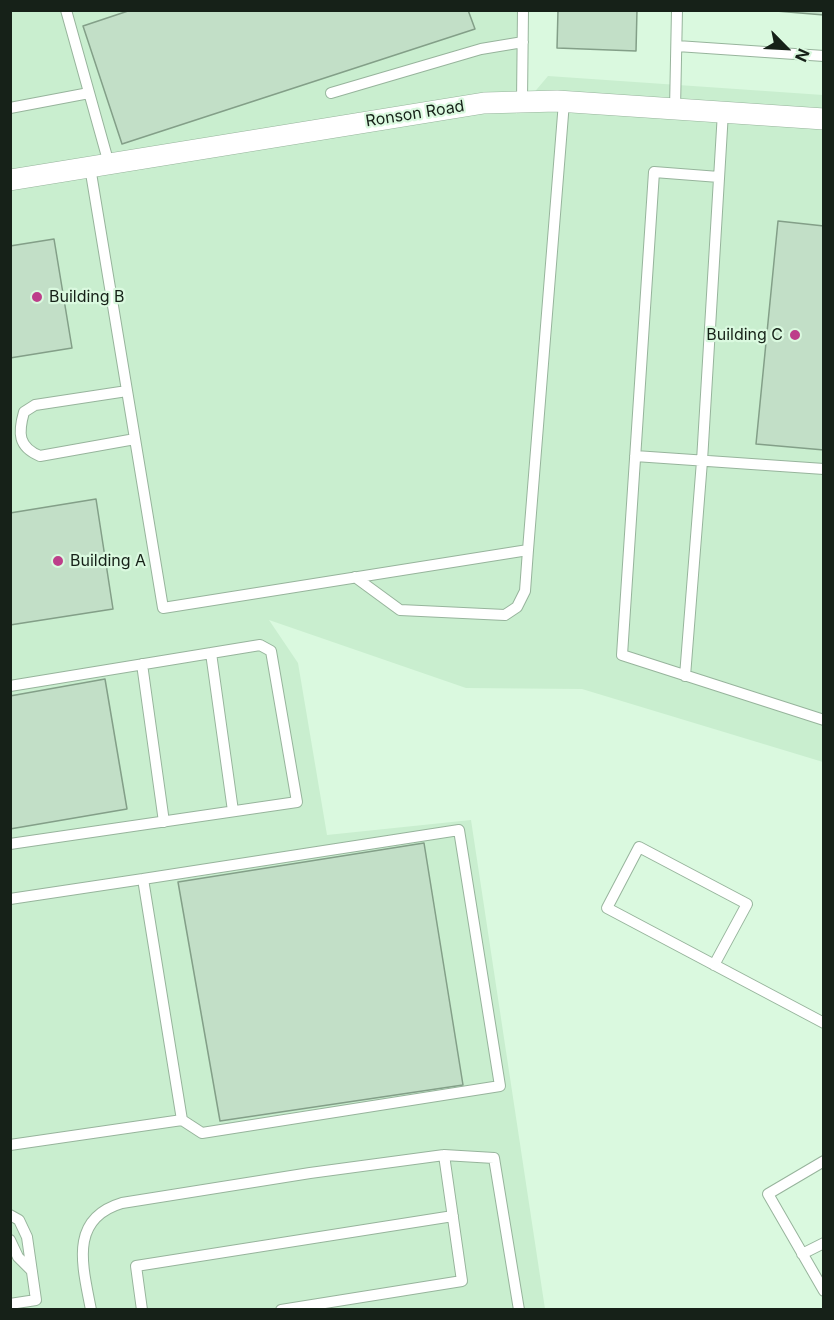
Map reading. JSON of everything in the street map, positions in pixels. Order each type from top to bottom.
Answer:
[{"type":"street","name":"Ronson Road","points":[[10,180],[484,103],[564,102],[824,119]]},
{"type":"lane","points":[[66,10],[89,93],[128,391],[163,608],[528,550]]},
{"type":"lane","points":[[522,101],[523,10]]},
{"type":"lane","points":[[675,110],[677,10]]},
{"type":"lane","points":[[331,93],[481,49],[523,42]]},
{"type":"lane","points":[[676,46],[824,56]]},
{"type":"lane","points":[[10,108],[89,93]]},
{"type":"lane","points":[[356,577],[400,610],[505,615],[517,606],[525,591],[564,102]]},
{"type":"lane","points":[[685,676],[702,461],[723,112]]},
{"type":"lane","points":[[719,177],[654,172],[622,655],[824,720]]},
{"type":"lane","points":[[128,391],[34,405],[24,412],[20,432],[23,444],[29,451],[40,456],[135,439]]},
{"type":"lane","points":[[635,456],[824,469]]},
{"type":"lane","points":[[10,686],[260,645],[271,651],[297,802],[10,844]]},
{"type":"lane","points":[[211,653],[233,812]]},
{"type":"lane","points":[[142,664],[164,822]]},
{"type":"lane","points":[[10,899],[459,830],[500,1086],[202,1133],[182,1120],[10,1145]]},
{"type":"lane","points":[[714,965],[747,904],[639,847],[607,909],[824,1023]]},
{"type":"lane","points":[[143,879],[182,1120]]},
{"type":"lane","points":[[281,1310],[462,1281],[444,1155]]},
{"type":"lane","points":[[91,1310],[82,1260],[83,1241],[95,1219],[110,1207],[286,1177],[444,1155],[495,1158],[519,1310]]},
{"type":"lane","points":[[824,1161],[768,1194],[824,1291]]},
{"type":"lane","points":[[10,1215],[19,1220],[27,1238],[36,1300],[10,1304]]},
{"type":"lane","points":[[142,1310],[136,1266],[453,1216]]},
{"type":"lane","points":[[10,1240],[18,1257],[32,1271]]},
{"type":"lane","points":[[802,1254],[824,1243]]},
{"type":"shaded area","points":[[10,11],[521,11],[516,114],[548,76],[823,95],[823,762],[582,689],[466,688],[269,620],[298,663],[327,835],[471,820],[545,1309],[11,1309]]},
{"type":"building","points":[[131,10],[468,10],[475,29],[122,144],[83,26]]},
{"type":"building","points":[[558,10],[637,10],[636,51],[557,48]]},
{"type":"building","points":[[764,10],[824,10],[824,15]]},
{"type":"building","name":"Building C","points":[[778,221],[824,226],[824,450],[756,444]]},
{"type":"building","name":"Building B","points":[[54,239],[72,348],[10,358],[10,246]]},
{"type":"building","name":"Building A","points":[[96,499],[113,609],[10,625],[10,513]]},
{"type":"building","points":[[105,679],[127,809],[10,829],[10,696]]},
{"type":"building","points":[[424,843],[463,1085],[220,1121],[178,882]]},
{"type":"place","name":"Building B","points":[[37,297]]},
{"type":"place","name":"Building C","points":[[795,335]]},
{"type":"place","name":"Building A","points":[[58,561]]}]
